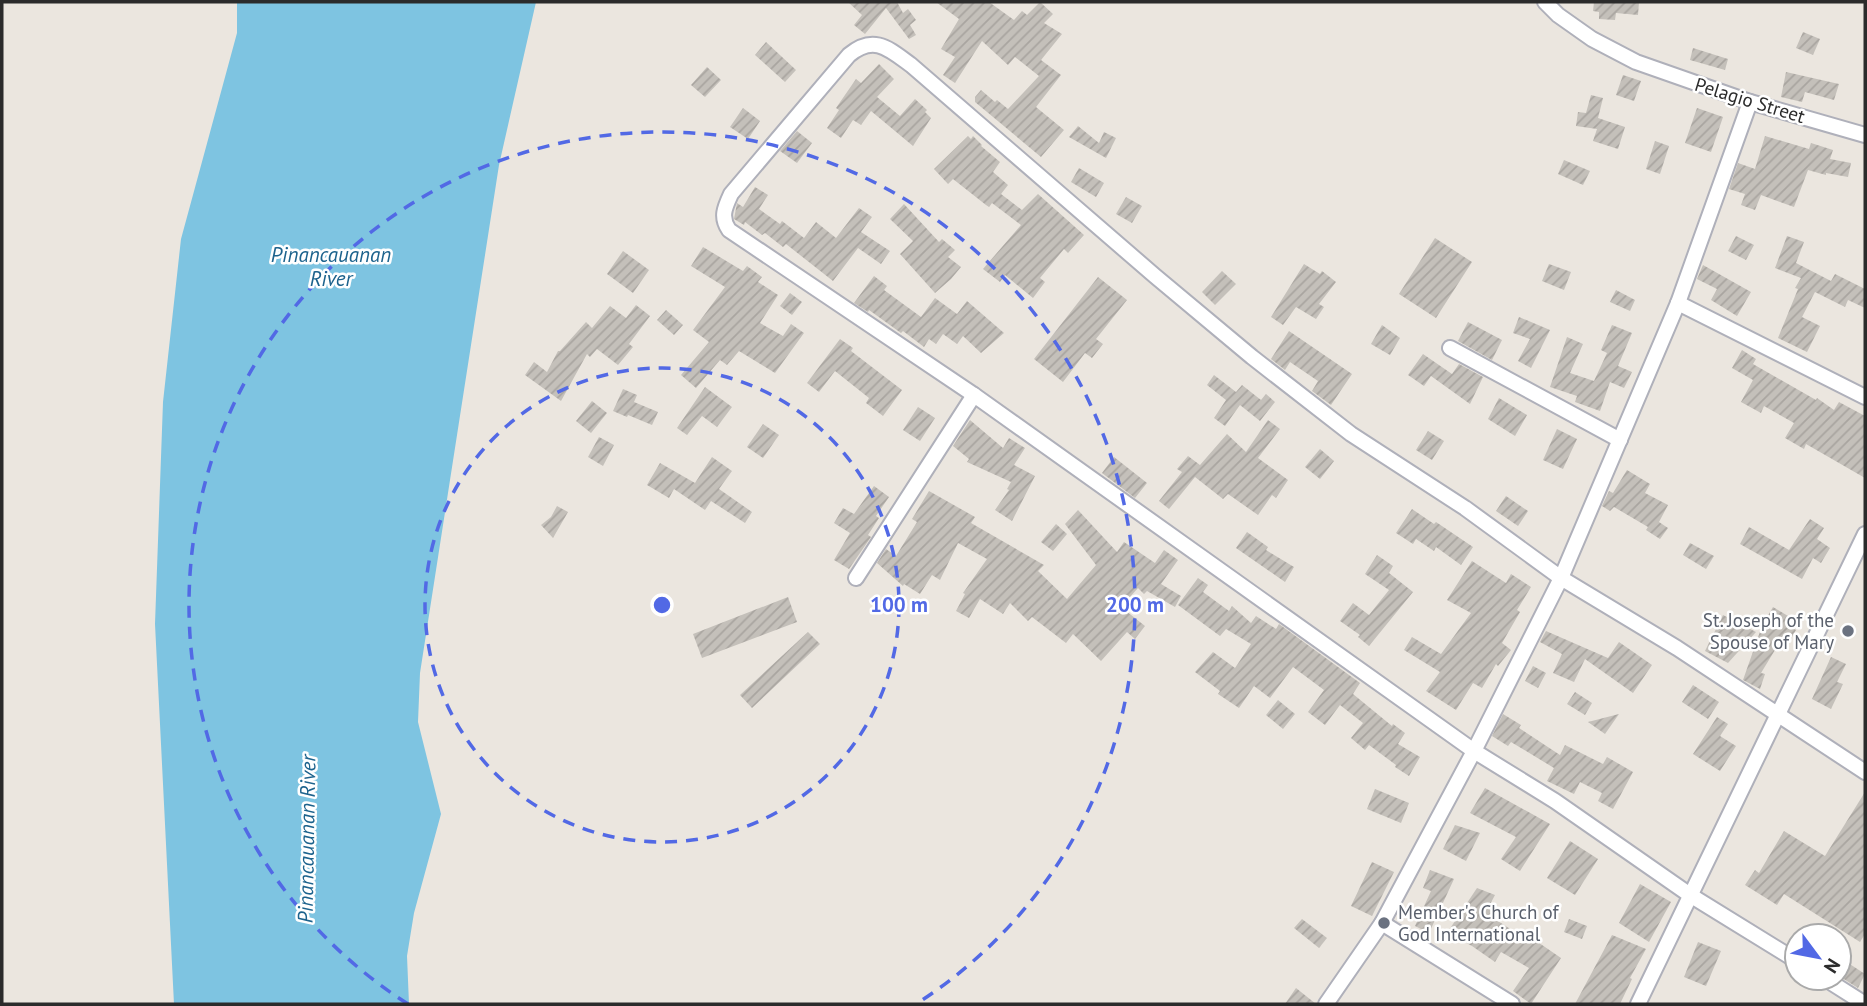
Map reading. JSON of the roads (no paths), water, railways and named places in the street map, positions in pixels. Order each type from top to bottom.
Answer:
[{"type":"street","name":"Pelagio Street","points":[[1545,2],[1558,15],[1592,39],[1636,62],[1750,102],[1865,135]]},
{"type":"street","points":[[1783,952],[1690,895],[1555,802],[1474,751],[974,395],[729,230],[723,221],[724,209],[731,194],[823,83],[860,46],[871,44],[886,47],[911,65],[1252,357],[1351,435],[1465,508],[1561,578],[1677,648],[1865,772]]},
{"type":"street","points":[[1326,1004],[1382,923],[1474,751],[1561,578],[1678,303],[1750,102]]},
{"type":"street","points":[[1678,303],[1865,397]]},
{"type":"street","points":[[1450,348],[1620,440]]},
{"type":"street","points":[[856,578],[974,395]]},
{"type":"street","points":[[1638,1004],[1779,717],[1865,534]]},
{"type":"street","points":[[1382,923],[1512,1004]]},
{"type":"street","points":[[1846,992],[1865,1004]]},
{"type":"water","name":"Pinancauanan River","points":[[237,2],[536,2],[499,165],[420,673],[418,722],[441,814],[414,913],[407,956],[409,1004],[174,1004],[155,624],[163,402],[181,239],[237,33]]},
{"type":"place","name":"St. Joseph of the Spouse of Mary","points":[[1848,631]]},
{"type":"place","name":"Member's Church of God International","points":[[1384,923]]}]
